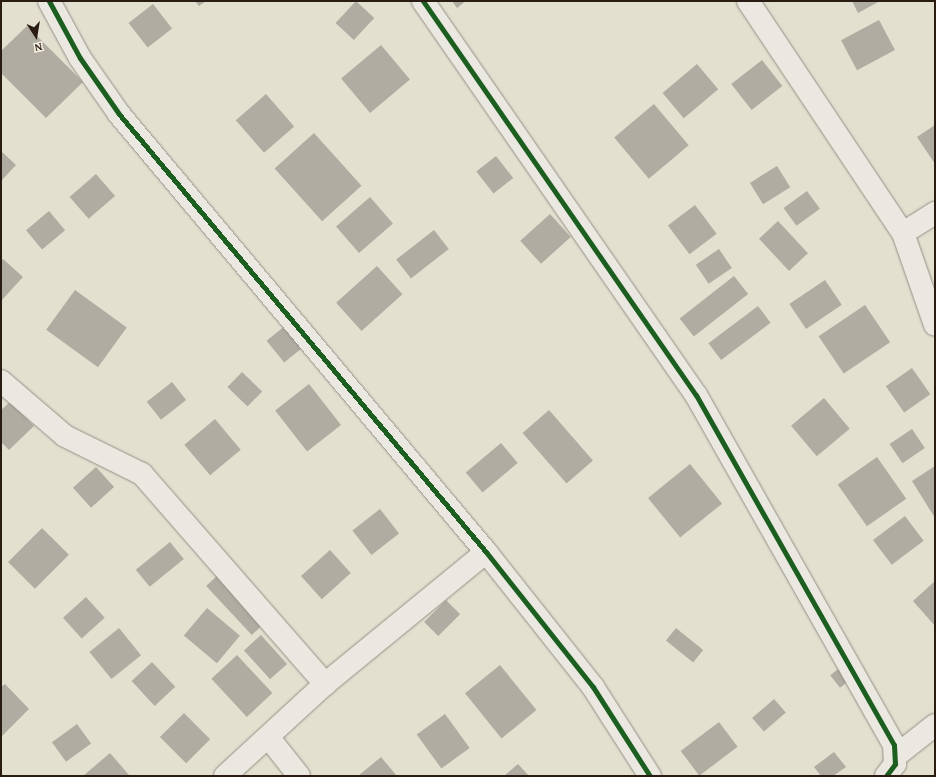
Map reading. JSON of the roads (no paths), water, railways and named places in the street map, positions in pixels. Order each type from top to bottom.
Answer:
[{"type":"street","points":[[49,1],[80,58],[119,114],[486,552],[593,687],[650,776]]},
{"type":"street","points":[[424,1],[696,394],[897,755]]},
{"type":"street","points":[[748,1],[903,233],[935,325]]},
{"type":"street","points":[[903,233],[935,213]]},
{"type":"street","points":[[1,381],[65,436],[142,474],[325,684]]},
{"type":"street","points":[[225,776],[269,738],[325,684],[486,552]]},
{"type":"street","points":[[886,776],[897,755],[935,725]]},
{"type":"street","points":[[269,738],[299,776]]}]
